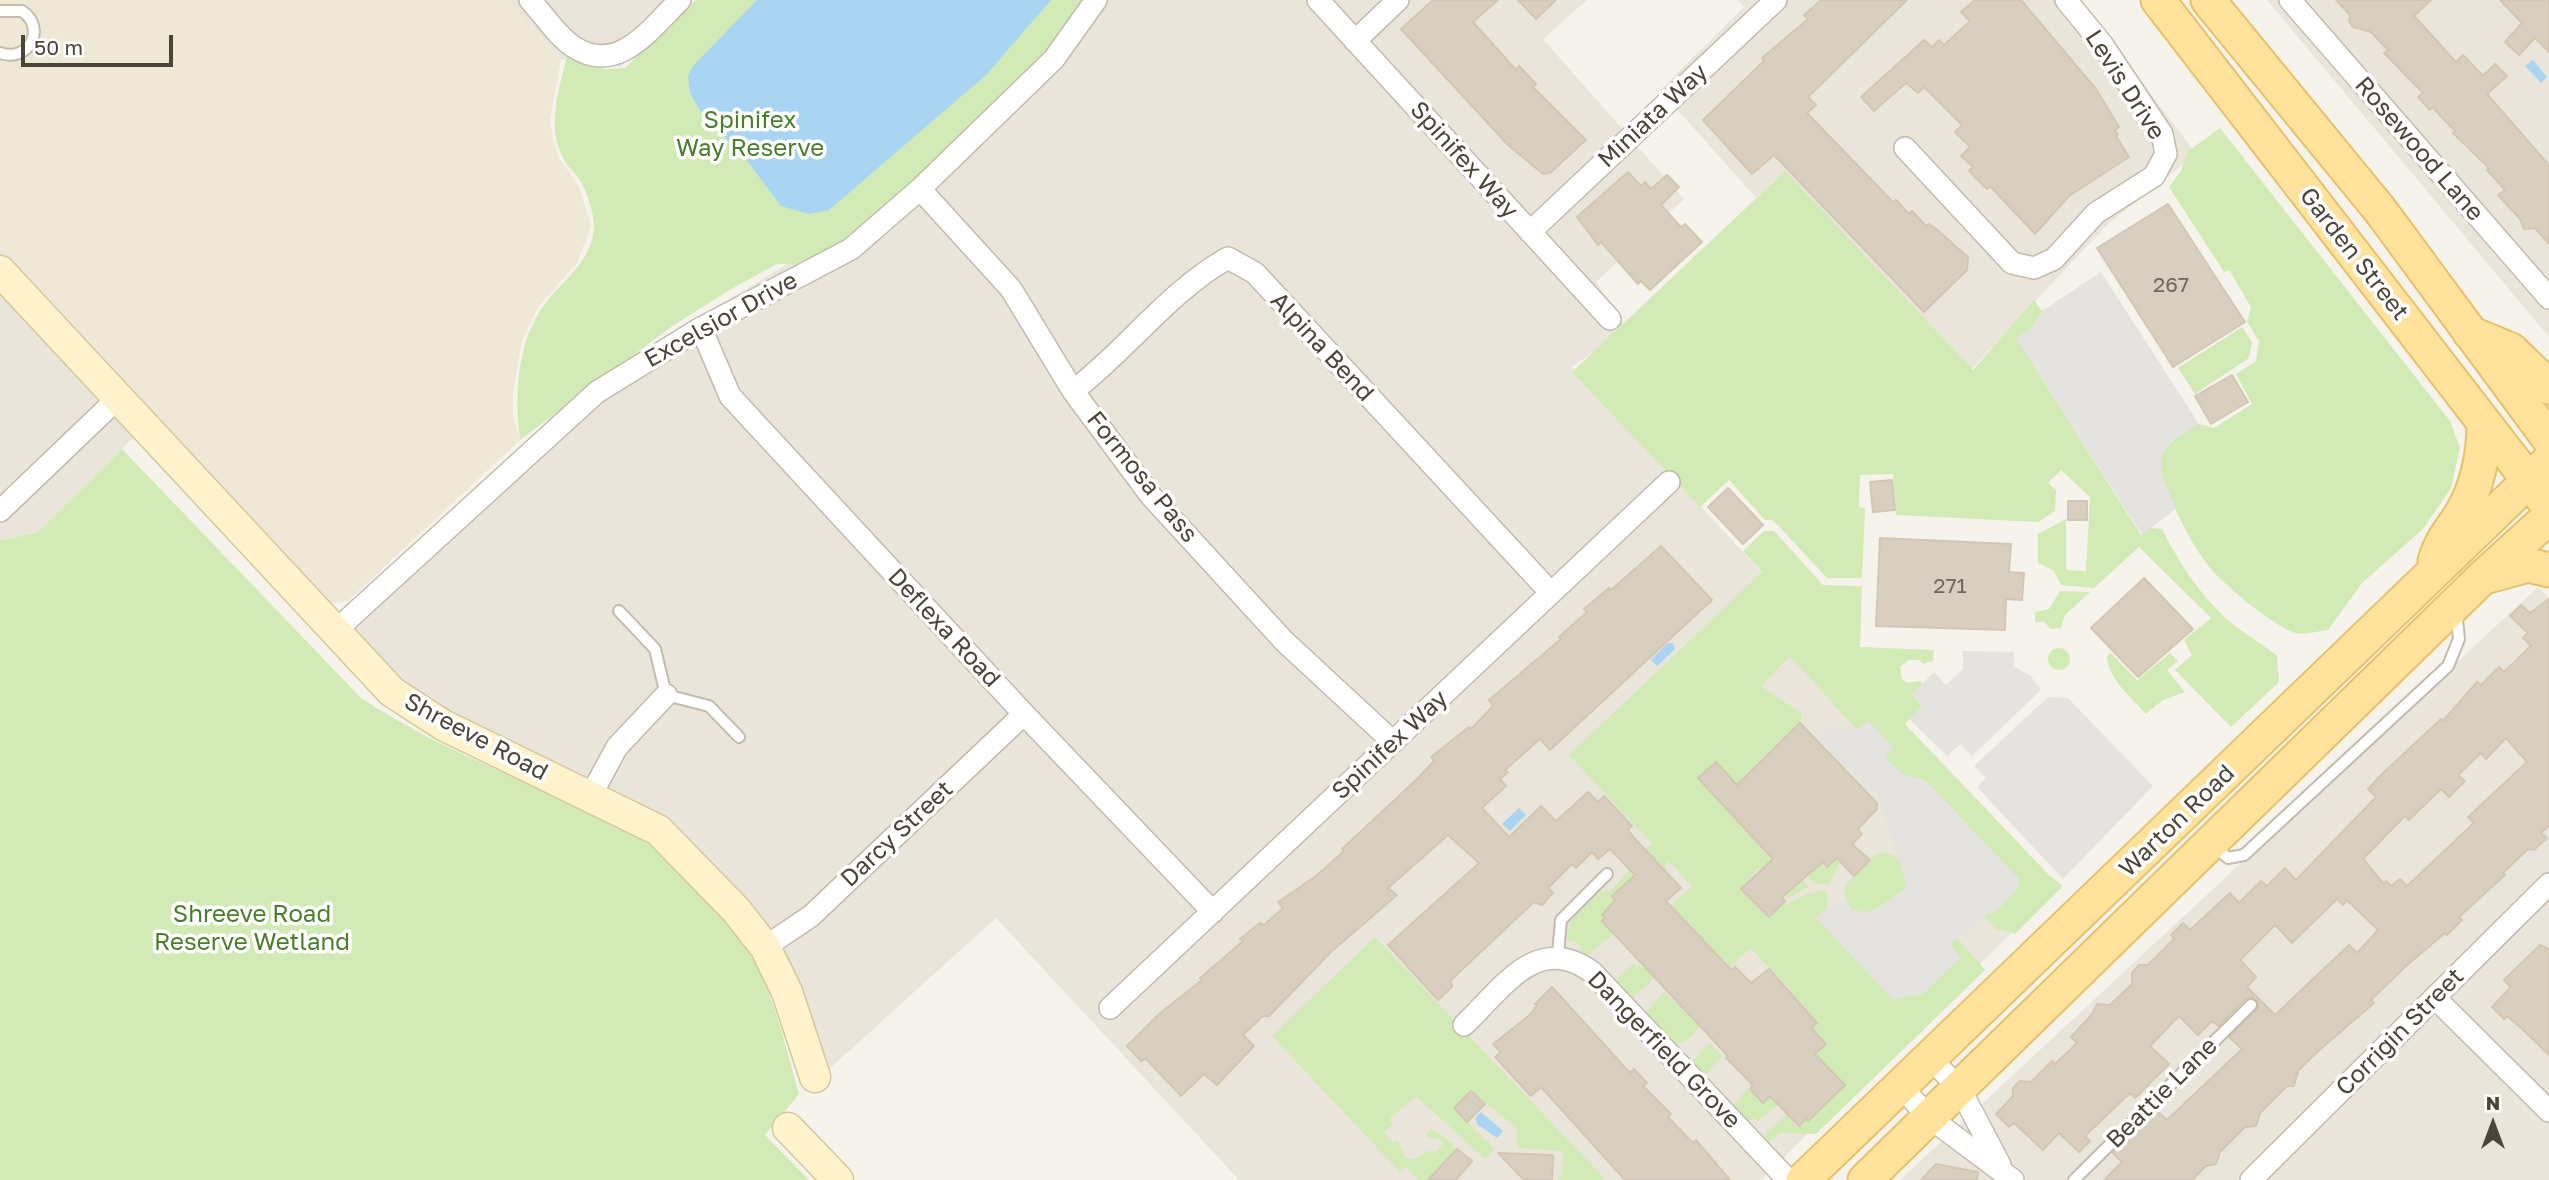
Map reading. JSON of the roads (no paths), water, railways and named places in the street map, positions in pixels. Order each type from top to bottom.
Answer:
[{"type":"main road","name":"Garden Street","points":[[2158,0],[2484,422],[2543,483]]},
{"type":"main road","name":"Garden Street","points":[[2208,0],[2380,210],[2549,439]]},
{"type":"main road","points":[[2468,332],[2511,350],[2549,387]]},
{"type":"main road","points":[[2431,577],[2438,549],[2463,510],[2480,468],[2484,450],[2484,422]]},
{"type":"main road","name":"Warton Road","points":[[1802,1180],[2431,577],[2543,483]]},
{"type":"main road","name":"Warton Road","points":[[1865,1180],[2455,608],[2483,577],[2549,517]]},
{"type":"main road","points":[[2483,577],[2528,565],[2549,570]]},
{"type":"street","points":[[530,0],[574,47],[601,59],[628,51],[680,0]]},
{"type":"street","name":"Excelsior Drive","points":[[334,632],[597,392],[701,328],[851,249],[920,189],[1054,59],[1096,0]]},
{"type":"street","name":"Spinifex Way","points":[[1318,0],[1610,319]]},
{"type":"street","points":[[1355,41],[1398,0]]},
{"type":"street","name":"Miniata Way","points":[[1530,232],[1776,0]]},
{"type":"street","name":"Levis Drive","points":[[1905,148],[2012,263],[2034,268],[2054,259],[2096,213],[2154,176],[2166,154],[2162,134],[2102,44],[2066,0]]},
{"type":"street","name":"Rosewood Lane","points":[[2290,0],[2549,298]]},
{"type":"street","name":"Formosa Pass","points":[[920,189],[1011,289],[1073,391],[1151,496],[1284,641],[1393,742]]},
{"type":"street","name":"Alpina Bend","points":[[1073,391],[1099,371],[1204,271],[1228,258],[1255,274],[1551,593]]},
{"type":"street","name":"Shreeve Road","points":[[0,271],[392,692],[443,725],[591,794],[658,830],[736,910],[765,947],[787,992],[815,1077]]},
{"type":"street","name":"Deflexa Road","points":[[701,328],[730,396],[1024,714],[1213,912]]},
{"type":"street","points":[[0,511],[117,399]]},
{"type":"street","name":"Spinifex Way","points":[[1110,1008],[1669,482]]},
{"type":"street","points":[[591,794],[617,747],[666,695]]},
{"type":"street","name":"Darcy Street","points":[[765,947],[811,916],[1024,714]]},
{"type":"street","name":"Corrigin Street","points":[[2251,1180],[2549,884]]},
{"type":"street","points":[[1464,1025],[1527,966],[1541,958],[1558,956]]},
{"type":"street","name":"Dangerfield Grove","points":[[1558,956],[1570,958],[1592,972],[1788,1180]]},
{"type":"street","points":[[2435,998],[2549,1111]]},
{"type":"street","points":[[1930,1058],[1960,1089],[2008,1175]]},
{"type":"street","points":[[1901,1087],[1930,1118],[2008,1175]]},
{"type":"street","points":[[788,1128],[838,1180]]},
{"type":"lane","points":[[0,11],[22,11],[31,19],[35,30],[33,42],[25,51],[14,55],[0,53]]},
{"type":"lane","points":[[619,611],[655,649],[666,695],[709,706],[739,737]]},
{"type":"lane","points":[[1558,956],[1561,920],[1606,874]]},
{"type":"lane","name":"Beattie Lane","points":[[2074,1180],[2251,1005]]},
{"type":"water","points":[[757,0],[1051,0],[986,75],[829,210],[809,214],[781,206],[748,162],[701,112],[690,93],[688,76],[694,65]]},
{"type":"water","points":[[2533,60],[2547,77],[2541,83],[2525,66]]},
{"type":"water","points":[[1668,643],[1673,643],[1675,649],[1657,666],[1651,660]]},
{"type":"water","points":[[1519,808],[1526,815],[1510,831],[1502,824]]},
{"type":"water","points":[[1481,1112],[1503,1131],[1497,1138],[1477,1124],[1476,1117]]},
{"type":"park label","name":"Spinifex Way Reserve","points":[[750,134]]},
{"type":"park label","name":"Shreeve Road Reserve Wetland","points":[[252,928]]}]
